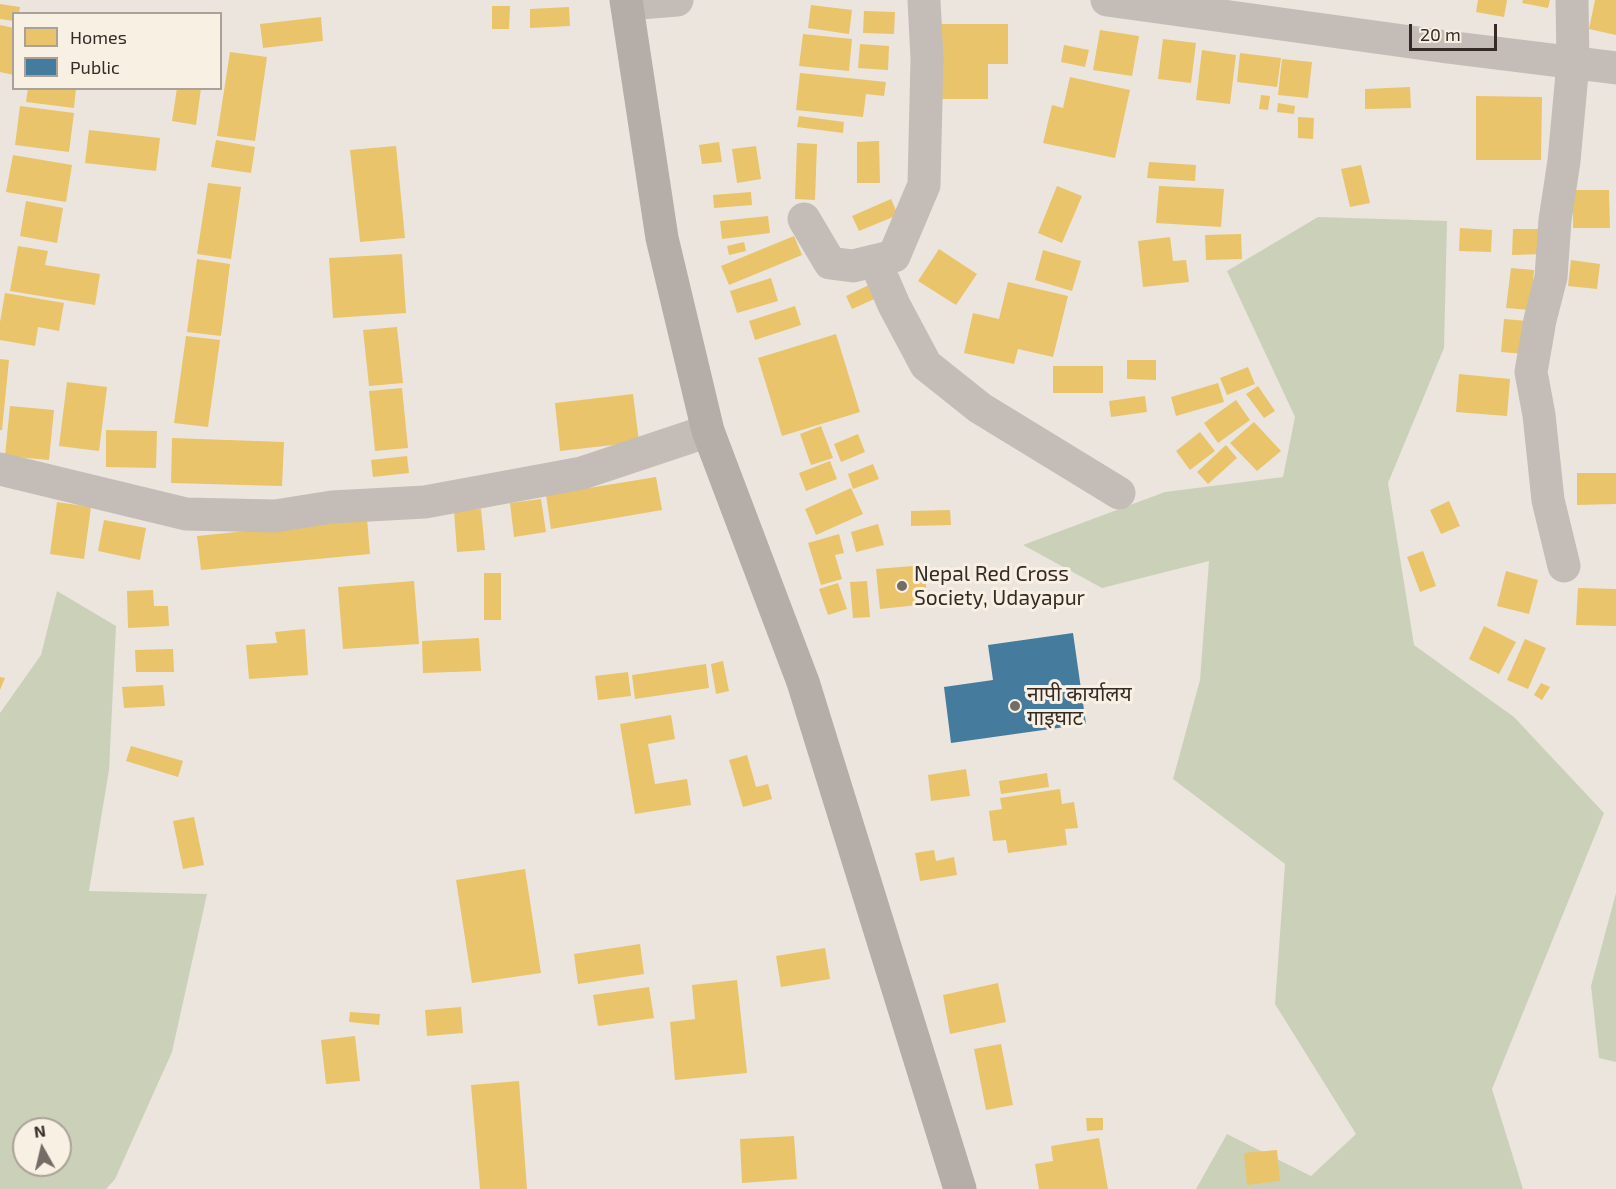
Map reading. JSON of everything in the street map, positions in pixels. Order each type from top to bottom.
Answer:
[{"type":"main road","points":[[626,2],[662,238],[708,431],[803,682],[960,1189]]},
{"type":"street","points":[[626,2],[677,0]]},
{"type":"street","points":[[804,219],[830,263],[853,266],[894,256],[924,185],[927,59],[924,0]]},
{"type":"street","points":[[1107,0],[1232,8],[1447,47],[1616,68]]},
{"type":"street","points":[[1564,566],[1548,500],[1539,415],[1531,372],[1540,320],[1551,278],[1555,220],[1564,161],[1573,63],[1572,0]]},
{"type":"street","points":[[875,261],[894,305],[926,365],[980,408],[1119,493]]},
{"type":"street","points":[[0,469],[186,514],[275,516],[332,507],[425,502],[582,473],[708,431]]},
{"type":"green space","points":[[1318,217],[1447,221],[1444,348],[1388,483],[1414,645],[1514,717],[1604,813],[1492,1089],[1523,1189],[1196,1189],[1227,1134],[1311,1176],[1356,1134],[1275,1004],[1285,864],[1173,779],[1200,680],[1209,561],[1102,588],[1023,545],[1165,492],[1283,477],[1295,417],[1227,271]]},
{"type":"green space","points":[[57,591],[116,626],[109,770],[89,891],[207,894],[172,1052],[115,1179],[106,1189],[0,1189],[0,713],[41,655]]},
{"type":"green space","points":[[1616,893],[1616,1062],[1599,1058],[1591,986]]},
{"type":"building: Homes","points":[[1478,0],[1507,0],[1504,17],[1476,12]]},
{"type":"building: Homes","points":[[1523,0],[1550,0],[1548,8],[1522,3]]},
{"type":"building: Homes","points":[[1595,0],[1616,0],[1616,35],[1589,29]]},
{"type":"building: Homes","points":[[0,4],[20,7],[19,12],[12,12],[12,21],[0,19]]},
{"type":"building: Homes","points":[[811,5],[852,10],[849,34],[808,28]]},
{"type":"building: Homes","points":[[492,6],[510,6],[509,29],[492,29]]},
{"type":"building: Homes","points":[[569,7],[570,26],[530,28],[530,9]]},
{"type":"building: Homes","points":[[864,11],[895,12],[894,34],[863,33]]},
{"type":"building: Homes","points":[[321,17],[323,41],[263,48],[260,24]]},
{"type":"building: Homes","points":[[940,24],[1008,24],[1008,64],[988,64],[988,99],[940,99]]},
{"type":"building: Homes","points":[[0,25],[12,28],[12,75],[0,72]]},
{"type":"building: Homes","points":[[1100,30],[1139,36],[1132,76],[1093,70]]},
{"type":"building: Homes","points":[[803,34],[852,39],[849,71],[799,66]]},
{"type":"building: Homes","points":[[1163,39],[1196,43],[1191,83],[1158,79]]},
{"type":"building: Homes","points":[[860,44],[889,46],[888,70],[858,68]]},
{"type":"building: Homes","points":[[1064,45],[1089,50],[1085,67],[1061,62]]},
{"type":"building: Homes","points":[[1202,50],[1236,55],[1230,104],[1196,100]]},
{"type":"building: Homes","points":[[230,52],[267,57],[255,141],[217,136]]},
{"type":"building: Homes","points":[[1240,53],[1281,58],[1277,87],[1237,82]]},
{"type":"building: Homes","points":[[1282,59],[1312,62],[1308,98],[1278,95]]},
{"type":"building: Homes","points":[[800,73],[886,82],[884,96],[866,94],[863,117],[796,110]]},
{"type":"building: Homes","points":[[1070,77],[1130,90],[1115,158],[1043,143],[1052,105],[1063,108]]},
{"type":"building: Homes","points":[[1410,87],[1411,108],[1365,109],[1365,89]]},
{"type":"building: Homes","points":[[28,90],[76,90],[74,108],[26,102]]},
{"type":"building: Homes","points":[[177,90],[201,90],[196,125],[172,121]]},
{"type":"building: Homes","points":[[1261,95],[1270,96],[1268,110],[1259,109]]},
{"type":"building: Homes","points":[[1476,96],[1542,97],[1541,160],[1476,160]]},
{"type":"building: Homes","points":[[1278,103],[1295,106],[1294,114],[1277,112]]},
{"type":"building: Homes","points":[[20,106],[74,113],[69,152],[15,145]]},
{"type":"building: Homes","points":[[799,116],[844,122],[843,133],[797,127]]},
{"type":"building: Homes","points":[[1298,117],[1314,118],[1313,139],[1298,138]]},
{"type":"building: Homes","points":[[89,130],[160,138],[156,171],[85,163]]},
{"type":"building: Homes","points":[[216,140],[255,147],[251,173],[211,167]]},
{"type":"building: Homes","points":[[879,141],[880,183],[857,183],[857,142]]},
{"type":"building: Homes","points":[[719,142],[722,162],[702,164],[699,145]]},
{"type":"building: Homes","points":[[797,143],[817,144],[815,200],[795,199]]},
{"type":"building: Homes","points":[[396,146],[405,238],[360,242],[350,150]]},
{"type":"building: Homes","points":[[756,146],[761,179],[737,183],[732,149]]},
{"type":"building: Homes","points":[[13,155],[72,165],[66,202],[6,192]]},
{"type":"building: Homes","points":[[1149,162],[1196,165],[1195,181],[1147,178]]},
{"type":"building: Homes","points":[[1361,165],[1370,203],[1350,207],[1341,169]]},
{"type":"building: Homes","points":[[208,183],[241,187],[231,259],[197,254]]},
{"type":"building: Homes","points":[[1057,186],[1082,196],[1062,243],[1038,233]]},
{"type":"building: Homes","points":[[1159,186],[1224,189],[1221,227],[1156,223]]},
{"type":"building: Homes","points":[[1573,190],[1609,190],[1610,228],[1573,228]]},
{"type":"building: Homes","points":[[751,192],[752,205],[714,208],[713,195]]},
{"type":"building: Homes","points":[[891,199],[898,215],[859,231],[852,216]]},
{"type":"building: Homes","points":[[26,201],[63,208],[57,243],[20,236]]},
{"type":"building: Homes","points":[[768,216],[770,233],[722,239],[720,221]]},
{"type":"building: Homes","points":[[1460,228],[1492,230],[1491,252],[1459,251]]},
{"type":"building: Homes","points":[[1513,229],[1544,229],[1544,254],[1512,255]]},
{"type":"building: Homes","points":[[1241,234],[1242,259],[1206,260],[1205,235]]},
{"type":"building: Homes","points":[[794,236],[802,255],[729,285],[721,266]]},
{"type":"building: Homes","points":[[1170,237],[1173,261],[1186,260],[1189,282],[1143,287],[1138,241]]},
{"type":"building: Homes","points":[[744,242],[746,251],[729,255],[727,246]]},
{"type":"building: Homes","points":[[18,246],[48,251],[45,265],[100,274],[95,305],[10,291]]},
{"type":"building: Homes","points":[[939,249],[977,274],[956,305],[918,281]]},
{"type":"building: Homes","points":[[1043,250],[1081,261],[1072,291],[1035,280]]},
{"type":"building: Homes","points":[[402,254],[406,313],[333,318],[329,258]]},
{"type":"building: Homes","points":[[197,259],[230,264],[221,336],[187,332]]},
{"type":"building: Homes","points":[[1571,260],[1600,264],[1597,289],[1568,286]]},
{"type":"building: Homes","points":[[1511,268],[1534,270],[1530,310],[1506,308]]},
{"type":"building: Homes","points":[[771,278],[778,301],[737,313],[730,291]]},
{"type":"building: Homes","points":[[1008,282],[1068,296],[1053,357],[1018,349],[1014,364],[964,353],[973,313],[999,319]]},
{"type":"building: Homes","points":[[873,283],[879,297],[852,309],[846,296]]},
{"type":"building: Homes","points":[[5,293],[64,303],[59,331],[38,327],[35,346],[0,340],[0,322]]},
{"type":"building: Homes","points":[[795,306],[801,325],[755,340],[749,321]]},
{"type":"building: Homes","points":[[1504,319],[1527,321],[1525,354],[1501,352]]},
{"type":"building: Homes","points":[[397,327],[403,383],[369,386],[363,330]]},
{"type":"building: Homes","points":[[836,334],[860,412],[782,436],[758,358]]},
{"type":"building: Homes","points":[[186,336],[220,340],[208,427],[174,423]]},
{"type":"building: Homes","points":[[0,359],[9,360],[2,430],[0,430]]},
{"type":"building: Homes","points":[[1127,360],[1156,360],[1156,380],[1127,379]]},
{"type":"building: Homes","points":[[1053,366],[1103,366],[1103,393],[1053,393]]},
{"type":"building: Homes","points":[[1248,367],[1255,384],[1227,395],[1220,378]]},
{"type":"building: Homes","points":[[1459,374],[1510,379],[1507,416],[1456,412]]},
{"type":"building: Homes","points":[[67,382],[107,387],[99,451],[59,446]]},
{"type":"building: Homes","points":[[1218,383],[1224,402],[1176,416],[1171,397]]},
{"type":"building: Homes","points":[[1258,386],[1275,411],[1264,418],[1246,394]]},
{"type":"building: Homes","points":[[402,388],[408,448],[375,451],[369,391]]},
{"type":"building: Homes","points":[[633,394],[639,442],[560,451],[555,403]]},
{"type":"building: Homes","points":[[1145,396],[1147,412],[1111,417],[1109,401]]},
{"type":"building: Homes","points":[[1236,400],[1250,420],[1218,443],[1204,423]]},
{"type":"building: Homes","points":[[10,406],[54,410],[49,460],[5,456]]},
{"type":"building: Homes","points":[[1254,422],[1281,451],[1257,471],[1230,443]]},
{"type":"building: Homes","points":[[821,426],[833,458],[811,465],[800,434]]},
{"type":"building: Homes","points":[[106,430],[157,431],[156,468],[106,467]]},
{"type":"building: Homes","points":[[1200,432],[1215,451],[1190,470],[1176,451]]},
{"type":"building: Homes","points":[[858,434],[865,452],[841,462],[834,444]]},
{"type":"building: Homes","points":[[172,438],[284,442],[282,486],[171,483]]},
{"type":"building: Homes","points":[[1226,445],[1237,458],[1208,484],[1197,472]]},
{"type":"building: Homes","points":[[407,456],[409,473],[373,477],[371,460]]},
{"type":"building: Homes","points":[[830,461],[837,479],[806,491],[799,473]]},
{"type":"building: Homes","points":[[873,464],[879,479],[853,489],[848,474]]},
{"type":"building: Homes","points":[[1577,473],[1616,473],[1616,504],[1577,505]]},
{"type":"building: Homes","points":[[656,477],[662,510],[551,529],[546,495]]},
{"type":"building: Homes","points":[[851,488],[863,514],[816,535],[805,509]]},
{"type":"building: Homes","points":[[541,499],[546,532],[514,537],[510,503]]},
{"type":"building: Homes","points":[[1449,501],[1460,526],[1441,534],[1430,510]]},
{"type":"building: Homes","points":[[57,502],[91,507],[84,559],[50,554]]},
{"type":"building: Homes","points":[[481,509],[485,550],[457,552],[454,511]]},
{"type":"building: Homes","points":[[950,510],[951,525],[911,526],[911,511]]},
{"type":"building: Homes","points":[[367,519],[370,554],[201,570],[197,536]]},
{"type":"building: Homes","points":[[104,520],[146,528],[140,560],[98,551]]},
{"type":"building: Homes","points":[[878,524],[884,545],[856,552],[851,532]]},
{"type":"building: Homes","points":[[839,534],[844,553],[835,555],[842,579],[821,585],[808,543]]},
{"type":"building: Homes","points":[[1423,551],[1436,586],[1420,592],[1407,557]]},
{"type":"building: Homes","name":"Nepal Red Cross Society, Udayapur","points":[[925,565],[927,604],[880,609],[876,569]]},
{"type":"building: Homes","points":[[1506,571],[1538,580],[1529,614],[1497,606]]},
{"type":"building: Homes","points":[[484,573],[501,573],[501,620],[484,620]]},
{"type":"building: Homes","points":[[414,581],[419,644],[343,649],[338,587]]},
{"type":"building: Homes","points":[[867,581],[870,617],[853,618],[850,582]]},
{"type":"building: Homes","points":[[838,583],[847,609],[828,615],[819,589]]},
{"type":"building: Homes","points":[[1578,588],[1616,589],[1616,626],[1576,625]]},
{"type":"building: Homes","points":[[153,590],[154,606],[168,606],[169,626],[128,628],[127,591]]},
{"type":"building: Homes","points":[[1484,626],[1516,642],[1499,674],[1469,659]]},
{"type":"building: Homes","points":[[305,629],[308,675],[249,679],[246,645],[277,643],[275,632]]},
{"type":"building: Homes","points":[[479,638],[481,671],[423,673],[422,641]]},
{"type":"building: Homes","points":[[1525,639],[1546,648],[1528,689],[1507,680]]},
{"type":"building: Homes","points":[[173,649],[174,672],[136,672],[135,650]]},
{"type":"building: Homes","points":[[723,661],[729,691],[716,694],[711,664]]},
{"type":"building: Homes","points":[[706,664],[709,688],[635,699],[632,675]]},
{"type":"building: Homes","points":[[628,672],[631,696],[598,700],[595,676]]},
{"type":"building: Homes","points":[[0,677],[5,678],[0,690]]},
{"type":"building: Homes","points":[[1541,683],[1550,687],[1542,700],[1534,695]]},
{"type":"building: Homes","points":[[163,685],[165,706],[124,708],[122,687]]},
{"type":"building: Homes","points":[[671,715],[675,739],[648,744],[655,784],[687,779],[691,805],[635,814],[620,724]]},
{"type":"building: Homes","points":[[131,746],[183,761],[178,777],[126,761]]},
{"type":"building: Homes","points":[[747,755],[756,787],[768,784],[772,799],[743,807],[729,760]]},
{"type":"building: Homes","points":[[966,769],[970,796],[931,801],[928,775]]},
{"type":"building: Homes","points":[[1047,773],[1049,787],[1001,794],[999,781]]},
{"type":"building: Homes","points":[[1060,789],[1062,804],[1074,802],[1078,828],[1065,829],[1067,845],[1008,853],[1006,840],[993,841],[989,811],[1002,809],[1000,798]]},
{"type":"building: Homes","points":[[194,817],[204,865],[183,869],[173,821]]},
{"type":"building: Homes","points":[[934,850],[936,861],[954,857],[957,875],[920,881],[915,853]]},
{"type":"building: Homes","points":[[525,869],[541,973],[472,983],[456,880]]},
{"type":"building: Homes","points":[[640,944],[644,974],[578,984],[574,954]]},
{"type":"building: Homes","points":[[825,948],[830,979],[781,987],[776,956]]},
{"type":"building: Homes","points":[[737,980],[747,1073],[675,1080],[670,1022],[695,1019],[692,985]]},
{"type":"building: Homes","points":[[998,983],[1006,1022],[950,1034],[943,995]]},
{"type":"building: Homes","points":[[649,987],[654,1018],[598,1026],[593,995]]},
{"type":"building: Homes","points":[[461,1007],[463,1033],[427,1036],[425,1010]]},
{"type":"building: Homes","points":[[350,1012],[380,1014],[379,1025],[349,1022]]},
{"type":"building: Homes","points":[[355,1036],[360,1081],[326,1084],[321,1040]]},
{"type":"building: Homes","points":[[1001,1044],[1013,1105],[986,1110],[974,1049]]},
{"type":"building: Homes","points":[[519,1081],[527,1189],[480,1189],[471,1085]]},
{"type":"building: Homes","points":[[1086,1118],[1103,1118],[1103,1130],[1087,1131]]},
{"type":"building: Homes","points":[[794,1136],[797,1179],[742,1183],[740,1139]]},
{"type":"building: Homes","points":[[1099,1138],[1108,1189],[1039,1189],[1035,1164],[1053,1161],[1051,1146]]},
{"type":"building: Homes","points":[[1277,1150],[1280,1181],[1247,1185],[1244,1153]]},
{"type":"building: Public","name":"नापी कार्यालय गाइघाट","points":[[1073,633],[1086,724],[951,743],[944,687],[993,680],[988,645]]},
{"type":"place","name":"Nepal Red Cross Society, Udayapur","points":[[902,586]]},
{"type":"place","name":"नापी कार्यालय गाइघाट","points":[[1015,706]]}]
